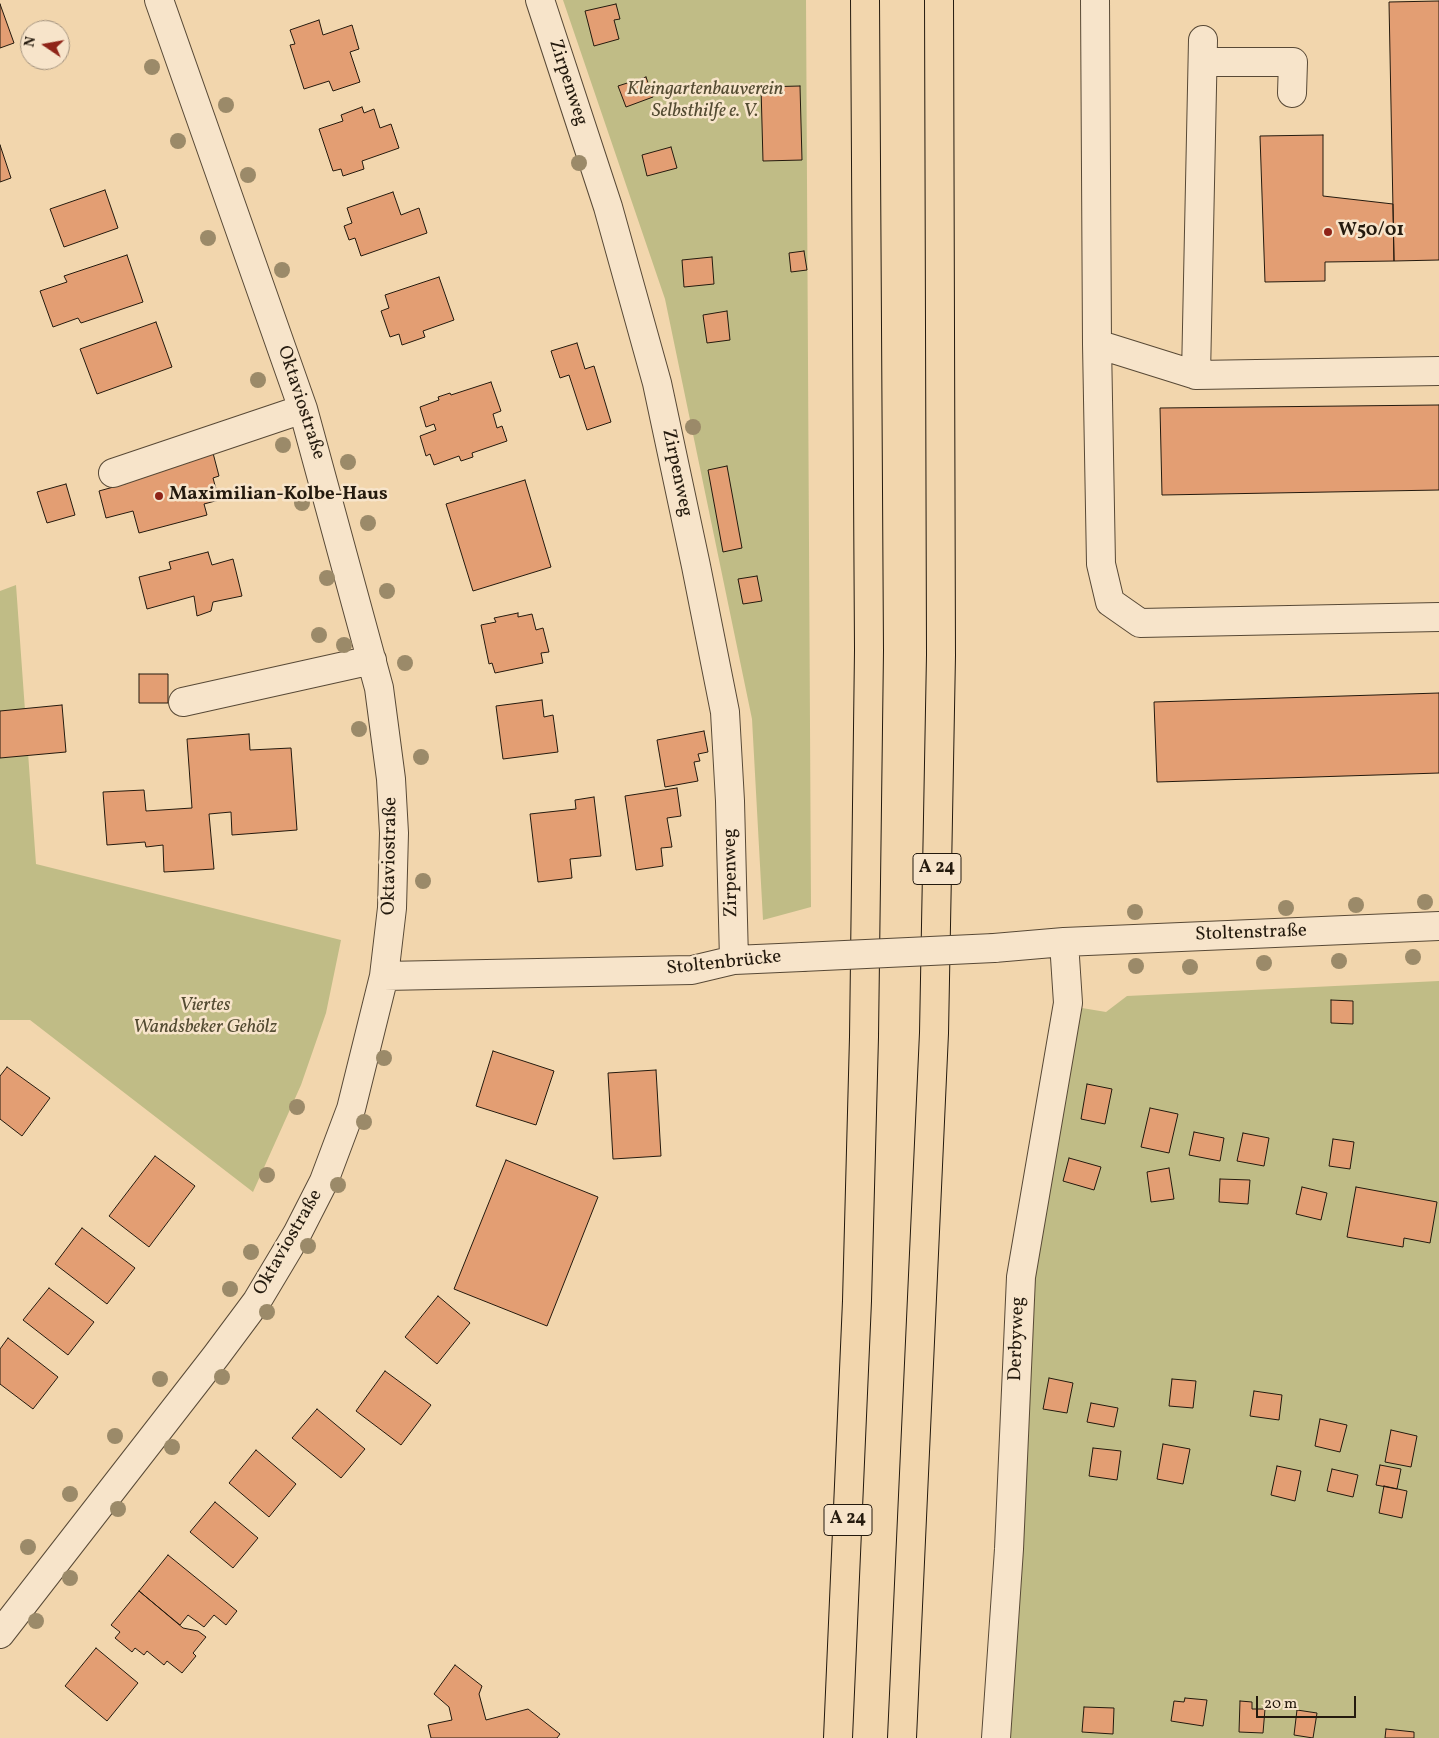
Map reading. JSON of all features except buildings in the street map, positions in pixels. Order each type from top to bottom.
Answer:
[{"type":"highway","name":"A 24","points":[[838,1738],[858,1301],[864,1027],[869,650],[865,0]]},
{"type":"highway","name":"A 24","points":[[902,1738],[934,1023],[941,655],[939,0]]},
{"type":"street","name":"Oktaviostraße","points":[[0,1634],[216,1356],[256,1301],[297,1234],[324,1180],[351,1110],[384,976],[392,908],[394,833],[391,779],[379,688],[372,660],[303,409],[159,0]]},
{"type":"street","name":"Zirpenweg","points":[[540,0],[608,207],[657,383],[698,576],[725,712],[730,801],[734,960]]},
{"type":"street","points":[[1095,0],[1097,344],[1102,564],[1110,602],[1140,623],[1439,617]]},
{"type":"street","points":[[1196,376],[1203,51],[1293,62],[1292,93]]},
{"type":"street","points":[[1097,344],[1196,376],[1439,371]]},
{"type":"street","points":[[113,473],[303,409]]},
{"type":"street","points":[[183,702],[372,660]]},
{"type":"street","name":"Stoltenstraße","points":[[1064,942],[1439,926]]},
{"type":"street","name":"Stoltenbrücke","points":[[384,976],[692,970],[734,960],[994,948],[1064,942]]},
{"type":"street","name":"Derbyweg","points":[[996,1738],[1009,1549],[1021,1277],[1068,1003],[1064,942]]},
{"type":"green space","name":"Kleingartenbauverein Selbsthilfe e. V.","points":[[563,0],[806,0],[811,907],[763,920],[752,719],[665,299]]},
{"type":"green space","name":"Viertes Wandsbeker Gehölz","points":[[16,585],[36,864],[341,940],[326,1013],[301,1085],[253,1192],[30,1020],[0,1020],[0,591]]},
{"type":"green space","points":[[1439,981],[1439,1738],[1007,1738],[1031,1271],[1082,1008],[1106,1012],[1127,996]]},
{"type":"place","name":"W50/01","points":[[1328,232]]},
{"type":"place","name":"Maximilian-Kolbe-Haus","points":[[159,496]]}]
